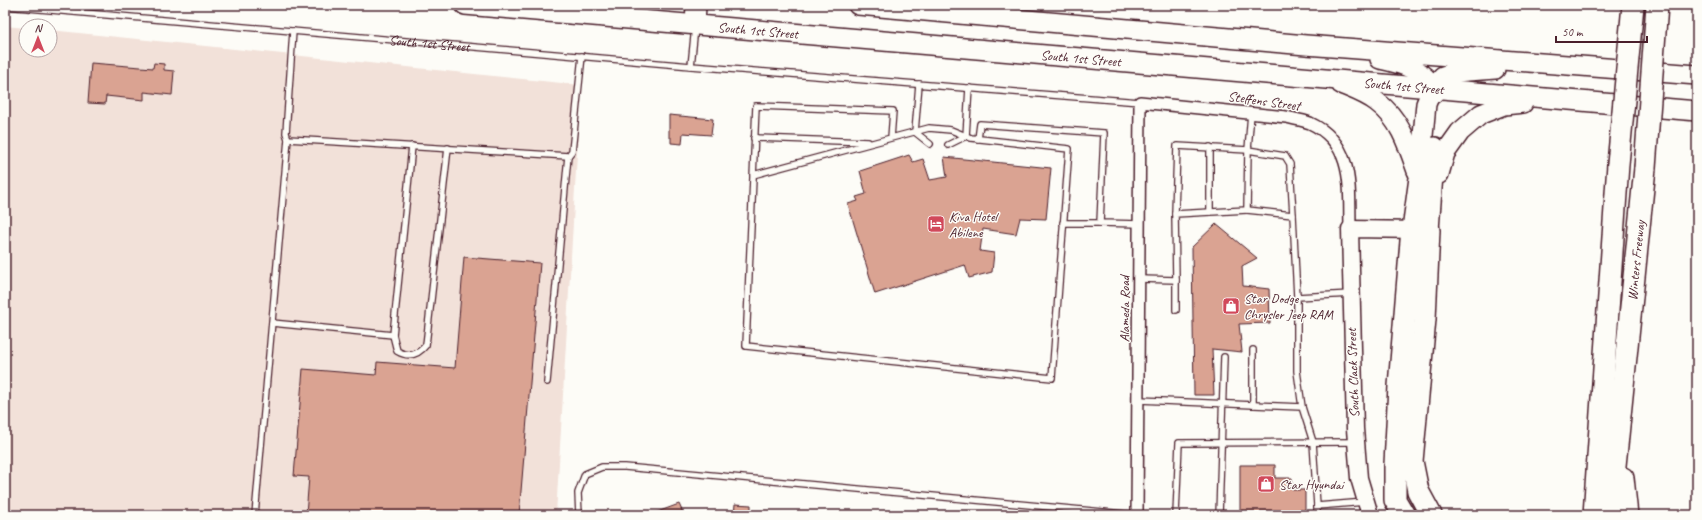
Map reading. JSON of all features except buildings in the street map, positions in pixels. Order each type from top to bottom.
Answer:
[{"type":"highway","name":"South 1st Street","points":[[465,5],[1697,111]]},
{"type":"highway","points":[[695,25],[696,5]]},
{"type":"highway","points":[[858,5],[1306,45],[1697,75]]},
{"type":"highway","name":"Winters Freeway","points":[[1594,515],[1598,476],[1618,164],[1633,5]]},
{"type":"highway","name":"Winters Freeway","points":[[1610,515],[1645,168],[1657,5]]},
{"type":"highway","points":[[1306,45],[1395,62],[1412,69],[1424,78],[1433,88],[1437,107],[1431,201]]},
{"type":"highway","points":[[1431,515],[1418,491],[1412,461],[1425,319],[1419,178],[1426,104],[1433,88],[1443,76],[1455,72],[1583,66]]},
{"type":"highway","points":[[1331,79],[1378,102],[1394,119],[1404,134],[1419,178]]},
{"type":"highway","points":[[1404,515],[1395,500],[1395,464],[1399,386],[1421,230],[1445,153],[1460,132],[1481,114],[1504,105],[1552,99]]},
{"type":"highway","points":[[1618,425],[1627,515]]},
{"type":"highway","points":[[1580,515],[1598,476]]},
{"type":"main road","points":[[1350,229],[1421,230]]},
{"type":"main road","name":"South Clack Street","points":[[1350,229],[1356,442],[1360,478],[1368,509]]},
{"type":"street","name":"Steffens Street","points":[[1140,102],[1286,117],[1310,123],[1329,135],[1342,152],[1347,169],[1350,229]]},
{"type":"street","name":"Alameda Road","points":[[1136,515],[1140,102]]},
{"type":"lane","name":"South 1st Street","points":[[5,6],[692,66],[1140,102]]},
{"type":"lane","points":[[692,66],[695,25]]},
{"type":"lane","points":[[255,515],[288,139],[286,133],[293,31]]},
{"type":"lane","points":[[547,382],[568,156],[572,151],[582,56]]},
{"type":"lane","points":[[915,132],[919,84]]},
{"type":"lane","points":[[966,136],[970,88]]},
{"type":"lane","points":[[753,175],[929,128],[951,130],[978,139],[1068,149],[1052,378],[746,346],[754,138],[756,106],[893,111],[891,138]]},
{"type":"lane","points":[[1247,210],[1248,150],[1251,113]]},
{"type":"lane","points":[[978,139],[980,124],[1104,133],[1100,223]]},
{"type":"lane","points":[[915,132],[930,144]]},
{"type":"lane","points":[[948,146],[966,136]]},
{"type":"lane","points":[[754,138],[874,142]]},
{"type":"lane","points":[[288,139],[568,156]]},
{"type":"lane","points":[[412,146],[393,335],[397,351],[403,355],[414,355],[420,352],[426,345],[448,148]]},
{"type":"lane","points":[[1176,310],[1175,214],[1177,146],[1248,150],[1285,156],[1290,164],[1293,215],[1297,297],[1297,371],[1302,407],[1313,442],[1317,515]]},
{"type":"lane","points":[[1210,147],[1210,212]]},
{"type":"lane","points":[[1175,214],[1247,210],[1293,215]]},
{"type":"lane","points":[[1063,223],[1140,224]]},
{"type":"lane","points":[[1139,279],[1176,280]]},
{"type":"lane","points":[[1297,297],[1351,294]]},
{"type":"lane","points":[[272,323],[393,335]]},
{"type":"lane","points":[[1253,350],[1253,405]]},
{"type":"lane","points":[[1219,515],[1224,357]]},
{"type":"lane","points":[[1138,400],[1302,407]]},
{"type":"lane","points":[[1176,515],[1179,444],[1356,442]]},
{"type":"lane","points":[[578,515],[578,493],[585,474],[602,467],[633,468],[1136,515]]},
{"type":"lane","points":[[1317,506],[1368,509]]},
{"type":"shaded area","points":[[5,26],[18,27],[18,58],[58,58],[58,31],[581,85],[556,515],[5,515]]},
{"type":"place","name":"Kiva Hotel Abilene","points":[[936,224]]},
{"type":"place","name":"Star Dodge Chrysler Jeep RAM","points":[[1231,306]]},
{"type":"place","name":"Star Hyundai","points":[[1266,484]]}]
